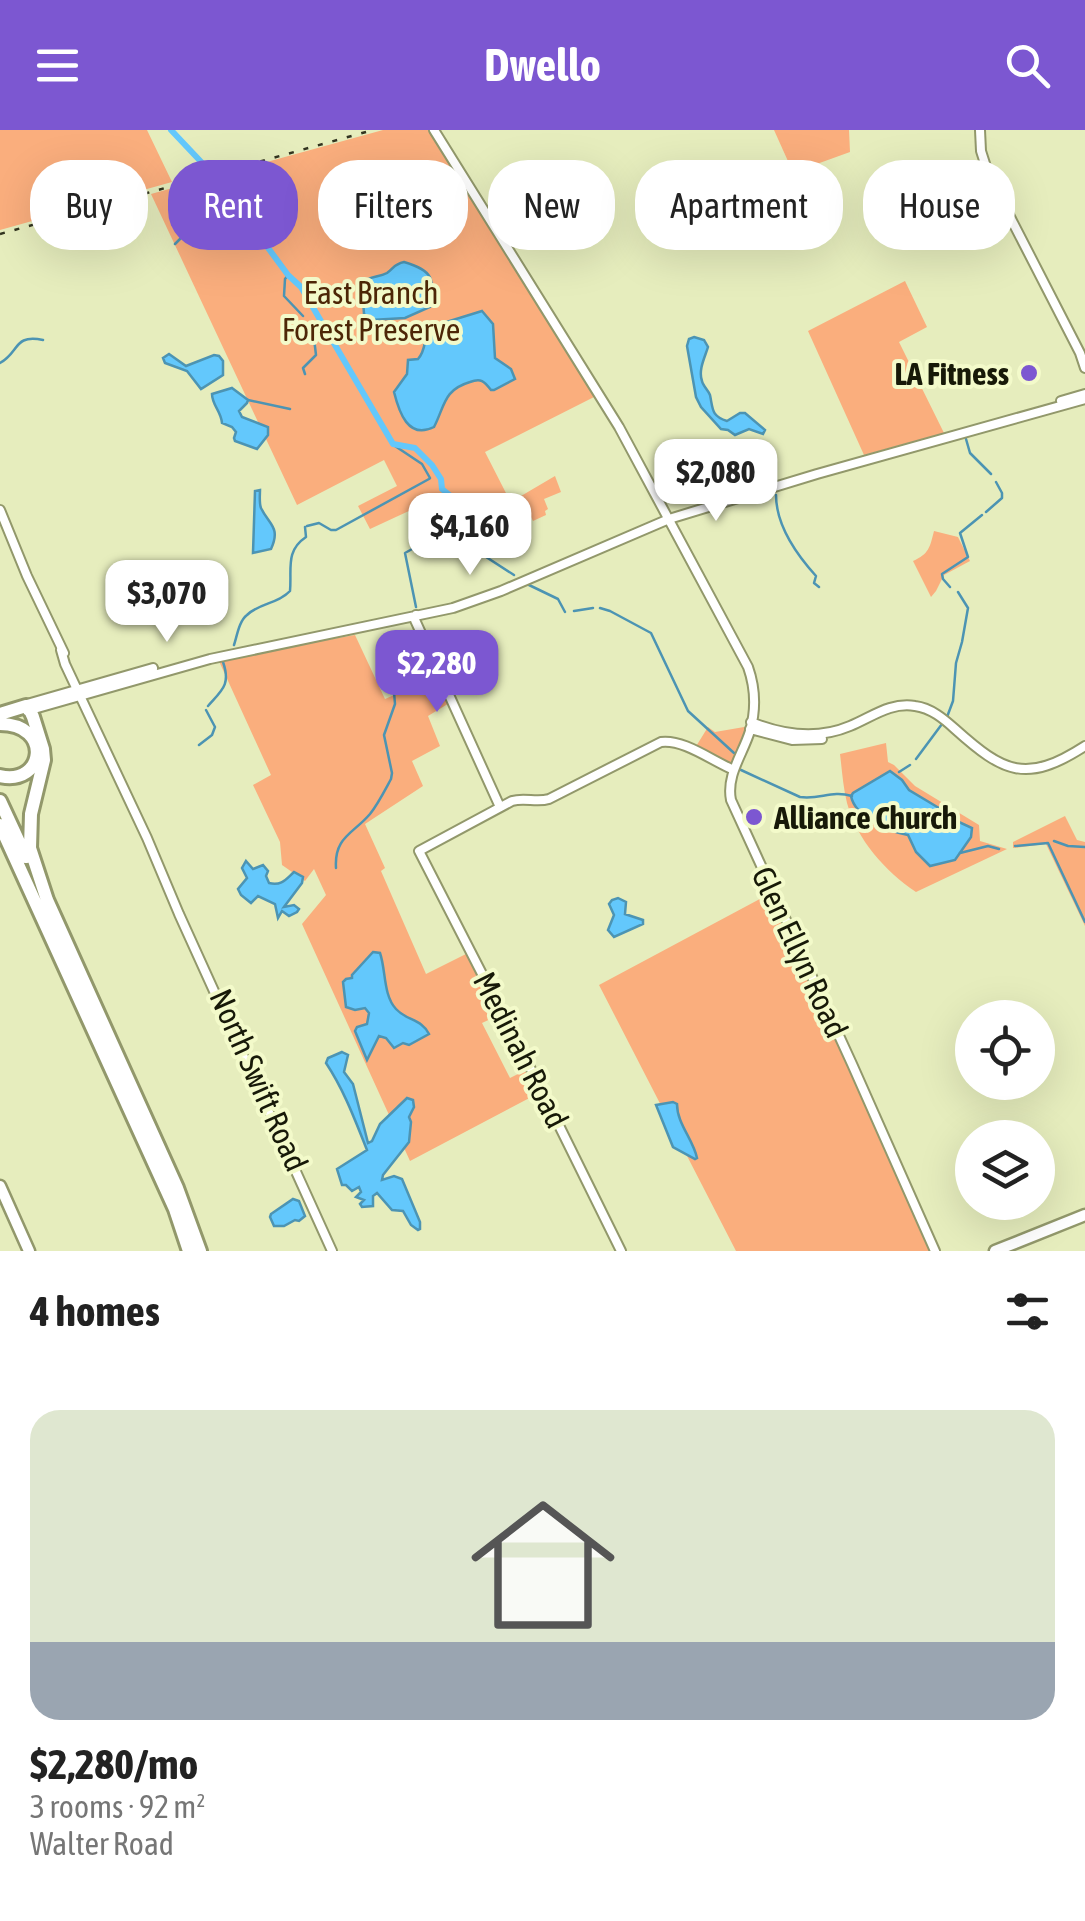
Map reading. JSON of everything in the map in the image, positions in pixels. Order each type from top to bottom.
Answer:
[{"type":"highway","points":[[0,715],[29,700],[37,708],[44,760],[30,814],[30,848],[47,900]]},
{"type":"highway","points":[[0,715],[26,730],[34,738],[37,751],[34,764],[26,773],[12,778],[0,776]]},
{"type":"highway","points":[[0,801],[177,1188],[194,1251]]},
{"type":"highway","points":[[0,824],[178,1224],[194,1251]]},
{"type":"highway","points":[[0,837],[62,960]]},
{"type":"main road","points":[[0,1186],[30,1251]]},
{"type":"main road","points":[[994,1251],[1085,1218]]},
{"type":"main road","points":[[1009,1251],[1085,1218]]},
{"type":"street","name":"Glen Ellyn Road","points":[[434,130],[614,419],[748,666],[754,694],[751,726],[734,770],[730,800],[935,1251]]},
{"type":"street","points":[[980,130],[989,176],[1085,368]]},
{"type":"street","points":[[37,708],[80,692],[210,659],[453,608],[668,517],[1085,396]]},
{"type":"street","name":"North Swift Road","points":[[0,510],[65,664],[196,942],[334,1251]]},
{"type":"street","points":[[417,615],[500,807],[516,799],[546,800],[668,740],[682,743],[734,770]]},
{"type":"street","points":[[751,726],[777,732],[834,732],[892,706],[918,706],[934,713],[985,756],[1006,767],[1034,769],[1085,745]]},
{"type":"street","name":"Medinah Road","points":[[500,807],[419,850],[621,1251]]},
{"type":"green space","points":[[0,130],[147,130],[168,174],[168,183],[148,189],[148,160],[30,160],[30,222],[0,230]]},
{"type":"green space","name":"East Branch Forest Preserve","points":[[383,130],[433,130],[452,160],[318,160],[318,250],[468,250],[468,186],[488,218],[488,250],[508,250],[598,395],[485,452],[508,497],[426,540],[411,510],[370,529],[358,506],[397,486],[384,460],[297,505],[177,250],[298,250],[298,160],[274,160]]},
{"type":"green space","points":[[774,130],[849,130],[850,152],[828,160],[787,160]]},
{"type":"green space","name":"East Branch Forest Preserve","points":[[168,189],[168,230],[151,194]]},
{"type":"green space","points":[[905,281],[927,327],[899,342],[944,433],[864,455],[808,331]]},
{"type":"green space","points":[[555,476],[561,492],[544,499],[546,515],[533,521],[521,496]]},
{"type":"green space","points":[[934,531],[958,537],[970,561],[944,575],[931,597],[913,561],[928,549]]},
{"type":"green space","points":[[355,635],[385,699],[438,676],[451,702],[428,716],[440,746],[412,761],[423,786],[365,824],[426,974],[470,952],[499,1015],[482,1023],[510,1078],[526,1070],[539,1093],[410,1161],[302,924],[326,895],[314,869],[305,881],[282,865],[280,842],[253,785],[271,775],[218,659]]},
{"type":"green space","points":[[750,726],[732,766],[695,748],[708,727],[715,732]]},
{"type":"green space","points":[[886,743],[888,762],[915,786],[979,825],[980,841],[1007,849],[916,892],[894,874],[865,842],[852,817],[840,754]]},
{"type":"green space","points":[[1065,816],[1077,840],[1085,842],[1085,926],[1046,844],[1013,848],[1013,842]]},
{"type":"green space","points":[[771,893],[934,1251],[736,1251],[599,985]]},
{"type":"water","points":[[404,262],[430,277],[430,307],[405,318],[371,320],[364,314],[362,283]]},
{"type":"water","points":[[482,311],[493,324],[495,358],[511,369],[515,379],[494,390],[480,380],[461,385],[446,400],[434,427],[411,427],[394,392],[407,374],[408,360],[421,355],[430,327]]},
{"type":"water","points":[[694,337],[704,340],[708,347],[701,377],[715,414],[727,421],[745,413],[765,430],[763,434],[749,429],[735,435],[721,429],[701,407],[687,346]]},
{"type":"water","points":[[169,354],[186,366],[219,356],[223,375],[201,389],[187,371],[165,363],[163,358]]},
{"type":"water","points":[[232,388],[248,400],[239,411],[242,417],[268,427],[268,435],[257,449],[235,441],[236,432],[222,423],[212,394]]},
{"type":"water","points":[[260,490],[261,508],[275,536],[271,549],[253,553],[255,491]]},
{"type":"water","points":[[890,771],[946,816],[972,828],[971,837],[955,860],[930,866],[916,852],[908,835],[892,831],[859,811],[853,793]]},
{"type":"water","points":[[246,861],[253,869],[263,865],[269,883],[281,883],[294,872],[303,877],[284,907],[294,905],[299,909],[297,912],[289,916],[282,911],[278,918],[275,904],[258,896],[251,903],[241,895],[238,889],[247,878],[242,868]]},
{"type":"water","points":[[618,898],[626,902],[625,914],[643,920],[643,924],[614,937],[608,930],[614,915],[609,904]]},
{"type":"water","points":[[373,952],[380,953],[392,1003],[429,1034],[394,1048],[379,1036],[367,1060],[355,1031],[367,1024],[369,1013],[365,1008],[346,1007],[343,982],[352,978]]},
{"type":"water","points":[[342,1052],[348,1055],[344,1072],[353,1084],[368,1143],[380,1124],[407,1098],[413,1100],[409,1142],[382,1180],[394,1176],[402,1179],[420,1222],[418,1230],[403,1211],[392,1210],[377,1193],[373,1206],[362,1207],[364,1200],[356,1197],[361,1192],[359,1187],[352,1191],[342,1185],[337,1169],[367,1150],[344,1094],[326,1063]]},
{"type":"water","points":[[677,1104],[695,1159],[673,1147],[656,1105]]},
{"type":"water","points":[[293,1199],[299,1201],[305,1216],[284,1226],[274,1226],[271,1214]]},
{"type":"waterway","points":[[171,130],[199,160]]},
{"type":"waterway","points":[[270,250],[301,287],[393,444],[415,448],[432,465],[442,489],[458,502],[455,525]]},
{"type":"waterway","points":[[288,275],[284,296],[303,316]]},
{"type":"waterway","points":[[305,374],[303,368],[316,355],[310,326]]},
{"type":"waterway","points":[[0,363],[21,342],[43,340]]},
{"type":"waterway","points":[[248,400],[290,409]]},
{"type":"waterway","points":[[966,439],[970,453],[991,474]]},
{"type":"waterway","points":[[307,526],[319,523],[336,530],[430,478],[422,464],[395,446]]},
{"type":"waterway","points":[[986,512],[1002,498],[996,482]]},
{"type":"waterway","points":[[776,495],[784,528],[816,576],[814,583],[819,587]]},
{"type":"waterway","points":[[950,587],[942,574],[968,557],[960,533],[982,515]]},
{"type":"waterway","points":[[416,607],[405,553],[455,525],[463,542],[514,575]]},
{"type":"waterway","points":[[234,645],[247,615],[290,591],[292,554],[306,537],[305,527]]},
{"type":"waterway","points":[[529,585],[558,599],[565,612]]},
{"type":"waterway","points":[[947,717],[968,608],[958,592]]},
{"type":"waterway","points":[[574,611],[593,608]]},
{"type":"waterway","points":[[600,608],[651,633],[688,711],[734,753]]},
{"type":"waterway","points":[[336,868],[341,843],[370,814],[391,779],[384,735],[395,704],[392,669],[398,658],[424,646]]},
{"type":"waterway","points":[[208,706],[225,682],[223,662]]},
{"type":"waterway","points":[[199,745],[212,735],[215,727],[206,710]]},
{"type":"waterway","points":[[916,759],[942,724]]},
{"type":"waterway","points":[[899,772],[910,765]]},
{"type":"waterway","points":[[741,770],[800,797],[852,796]]},
{"type":"waterway","points":[[1054,841],[1085,847]]},
{"type":"waterway","points":[[1015,846],[1048,843],[1085,922]]},
{"type":"waterway","points":[[960,853],[988,846],[999,849]]},
{"type":"railway","points":[[0,234],[373,130]]},
{"type":"place","name":"LA Fitness","points":[[1029,373]]},
{"type":"place","name":"Alliance Church","points":[[754,817]]}]
